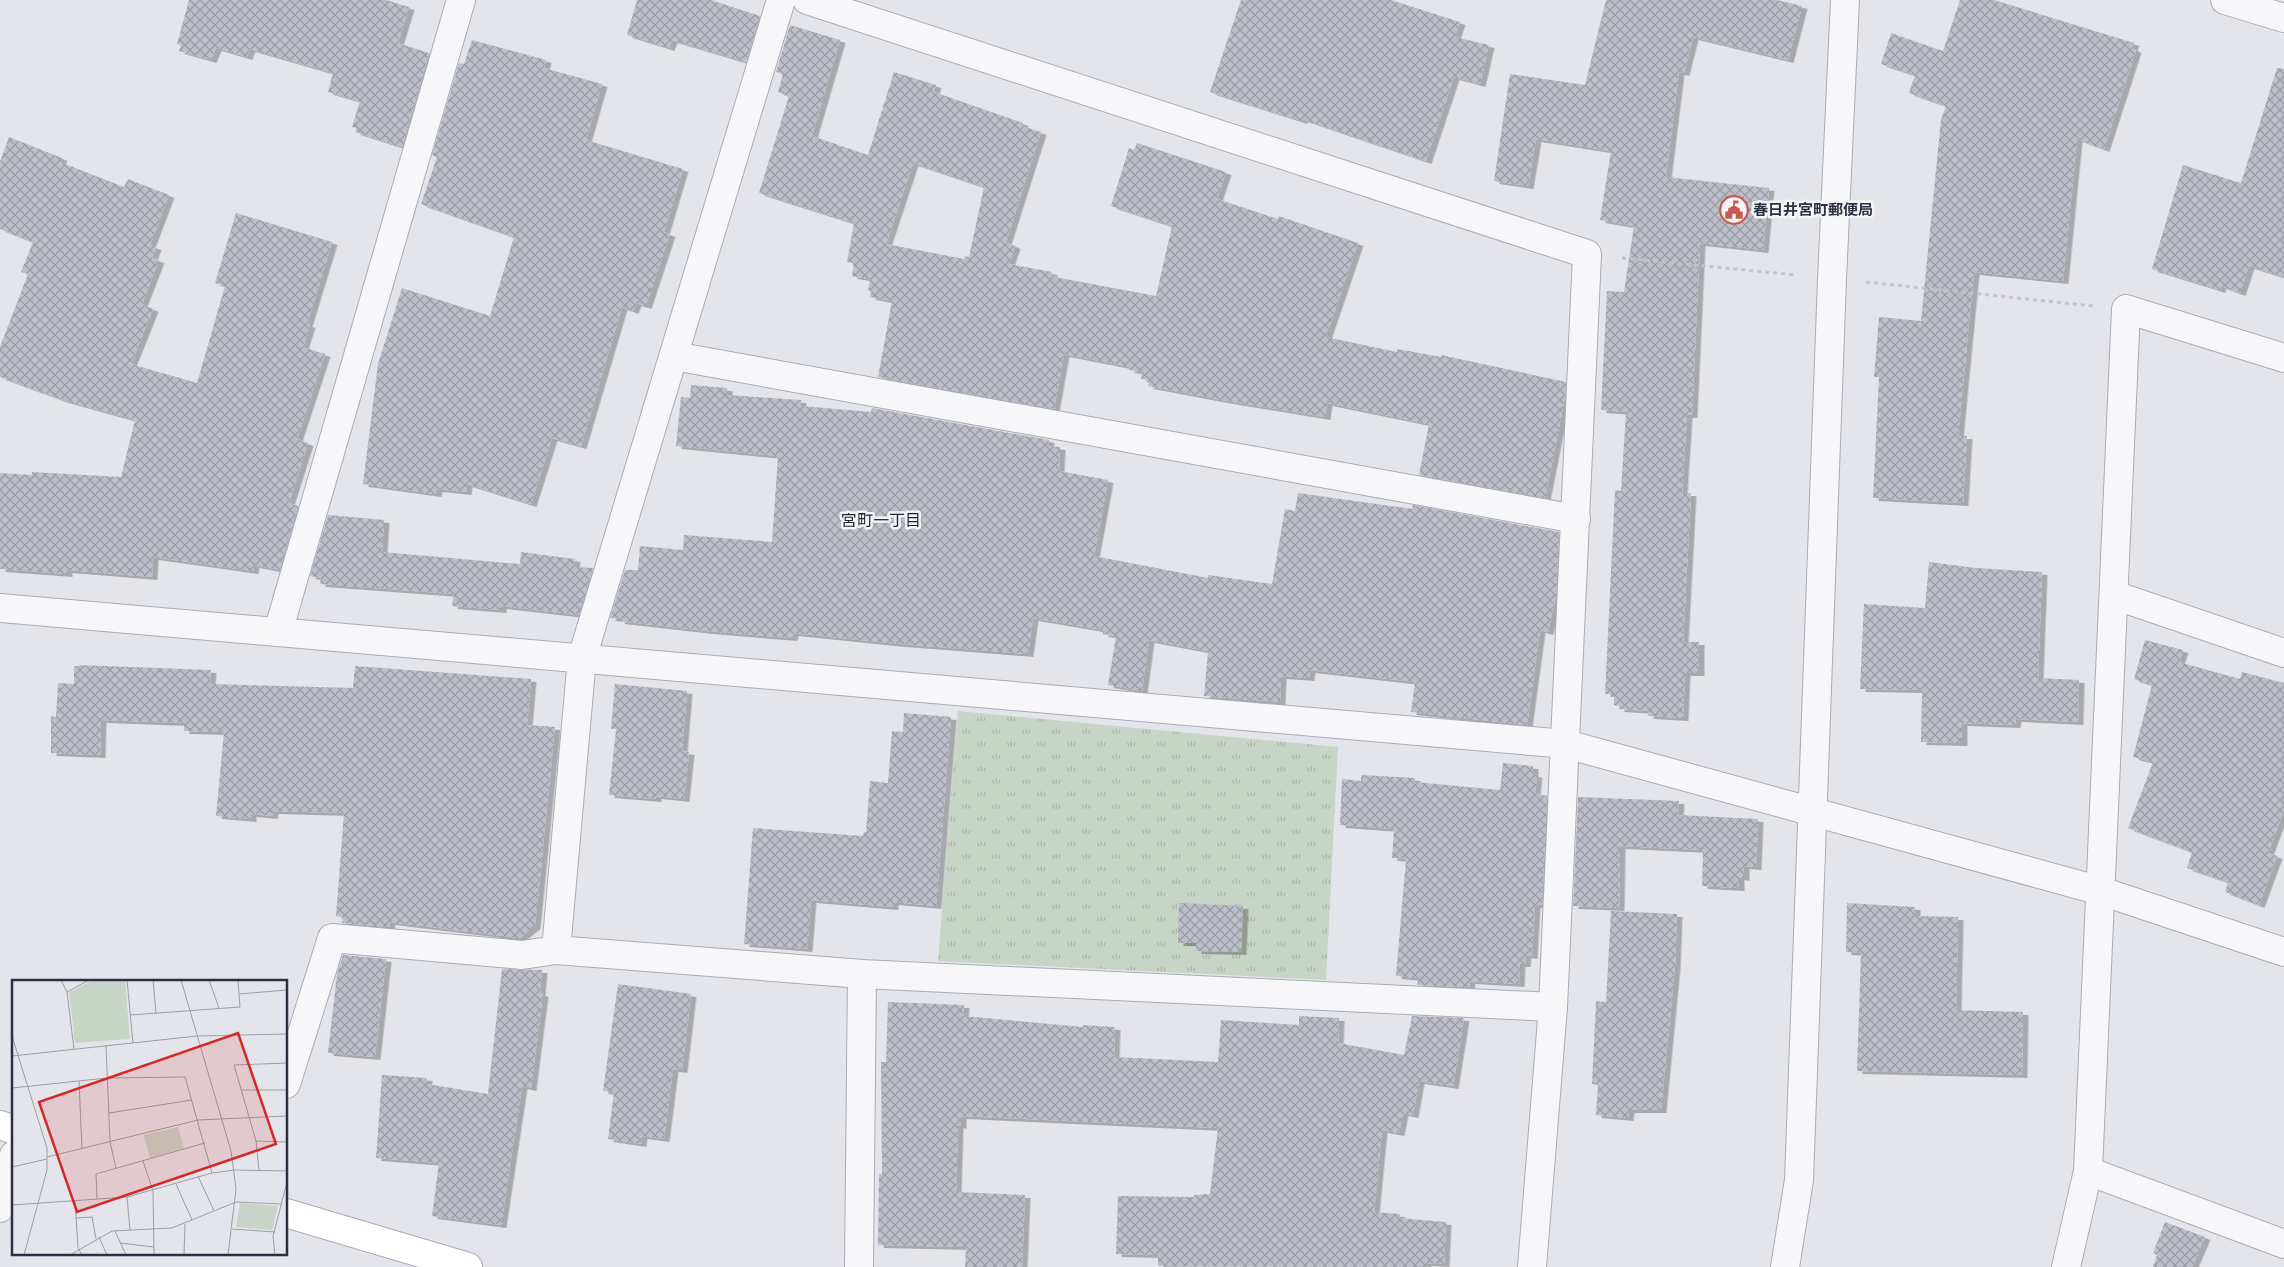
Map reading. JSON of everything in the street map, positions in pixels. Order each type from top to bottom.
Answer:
[{"type":"main road","points":[[0,1125],[12,1129]]},
{"type":"main road","points":[[288,1213],[468,1267]]},
{"type":"street","points":[[278,632],[461,0]]},
{"type":"street","points":[[556,950],[582,658],[781,0]]},
{"type":"street","points":[[807,0],[1587,254],[1553,1007],[1532,1267]]},
{"type":"street","points":[[1785,1267],[1799,1180],[1811,811],[1845,0]]},
{"type":"street","points":[[2225,0],[2284,18]]},
{"type":"street","points":[[2066,1267],[2088,1171],[2126,309],[2284,358]]},
{"type":"street","points":[[674,356],[1576,519]]},
{"type":"street","points":[[2114,595],[2284,653]]},
{"type":"street","points":[[0,608],[1566,744],[2101,891],[2284,952]]},
{"type":"street","points":[[288,1078],[332,938],[522,955],[556,950],[862,974],[1553,1007]]},
{"type":"street","points":[[860,1267],[862,974]]},
{"type":"street","points":[[0,1208],[12,1163]]},
{"type":"street","points":[[2088,1171],[2284,1244]]},
{"type":"green space","points":[[958,711],[1338,747],[1326,980],[938,961]]},
{"type":"building","points":[[189,0],[386,0],[409,7],[398,43],[429,53],[402,147],[355,132],[356,128],[352,127],[360,101],[328,92],[333,73],[250,49],[247,57],[216,48],[211,60],[179,51],[181,45],[177,44]]},
{"type":"building","points":[[637,0],[711,0],[760,16],[746,62],[672,40],[669,48],[627,35]]},
{"type":"building","points":[[1241,0],[1391,0],[1460,22],[1455,37],[1489,45],[1480,84],[1454,77],[1426,161],[1302,119],[1302,121],[1210,92]]},
{"type":"building","points":[[1606,0],[1777,0],[1802,6],[1788,60],[1693,37],[1684,73],[1679,72],[1666,177],[1769,188],[1763,250],[1700,243],[1692,415],[1687,415],[1682,493],[1691,493],[1683,642],[1699,642],[1699,673],[1685,673],[1683,718],[1648,716],[1649,711],[1619,709],[1619,706],[1614,705],[1614,694],[1605,694],[1615,490],[1621,491],[1626,412],[1601,410],[1607,291],[1624,292],[1634,226],[1600,220],[1611,151],[1536,139],[1528,186],[1494,181],[1510,74],[1585,85]]},
{"type":"building","points":[[1960,0],[1994,0],[2134,43],[2132,48],[2136,50],[2104,149],[2077,139],[2063,281],[1974,272],[1958,436],[1967,436],[1963,503],[1873,498],[1879,377],[1874,377],[1879,317],[1921,321],[1941,120],[1946,106],[1909,93],[1915,75],[1881,64],[1891,33],[1943,51]]},
{"type":"building","points":[[790,25],[840,40],[812,136],[868,155],[894,72],[936,85],[934,92],[1023,123],[1022,126],[1041,132],[1006,242],[1015,246],[1009,264],[1052,272],[1051,276],[1060,278],[1156,296],[1172,226],[1111,206],[1129,148],[1134,150],[1137,143],[1226,172],[1217,199],[1278,219],[1279,216],[1358,243],[1326,337],[1397,352],[1397,349],[1441,357],[1441,355],[1566,382],[1565,397],[1545,498],[1419,475],[1429,424],[1327,403],[1325,417],[1148,386],[1149,380],[1141,379],[1142,372],[1129,370],[1130,367],[1064,354],[1054,409],[878,377],[892,301],[870,297],[871,291],[868,290],[870,279],[852,276],[854,263],[847,262],[854,223],[759,193],[789,96],[778,92],[783,74],[776,72]],"holes":[[[913,163],[984,187],[969,257],[965,256],[964,259],[886,244]]]},
{"type":"building","points":[[472,40],[546,60],[544,68],[602,84],[586,140],[683,169],[664,232],[670,234],[646,306],[636,303],[633,311],[622,307],[581,446],[552,438],[531,504],[467,484],[466,492],[437,489],[436,494],[363,484],[378,364],[402,288],[490,316],[514,237],[421,204],[437,157],[432,155],[459,63],[464,64]]},
{"type":"building","points":[[2277,68],[2284,69],[2284,277],[2249,266],[2240,293],[2221,286],[2220,290],[2152,269],[2183,165],[2241,183]]},
{"type":"building","points":[[9,137],[62,158],[60,162],[124,187],[128,179],[169,195],[150,245],[156,247],[152,258],[159,260],[142,304],[153,309],[131,364],[197,383],[225,286],[215,283],[236,213],[332,242],[307,324],[310,325],[303,347],[325,354],[297,439],[308,443],[289,503],[298,506],[280,570],[254,565],[253,571],[153,557],[152,577],[67,570],[67,574],[0,569],[0,473],[32,475],[32,472],[121,477],[135,420],[63,400],[0,377],[0,347],[28,274],[21,272],[33,242],[0,229],[0,162]]},
{"type":"building","points":[[691,385],[727,388],[727,395],[801,400],[801,406],[871,412],[872,408],[1049,440],[1048,446],[1060,447],[1059,471],[1108,480],[1094,556],[1208,578],[1208,575],[1272,584],[1285,509],[1295,511],[1298,493],[1412,509],[1413,505],[1559,532],[1556,596],[1548,632],[1540,630],[1527,725],[1411,712],[1415,682],[1310,670],[1309,678],[1281,676],[1280,702],[1204,696],[1208,651],[1149,640],[1142,691],[1108,685],[1116,636],[1103,634],[1103,630],[1033,618],[1028,654],[793,633],[792,638],[707,631],[619,621],[620,619],[610,618],[625,570],[638,570],[640,546],[683,550],[684,535],[772,542],[778,456],[676,446],[681,397],[690,398]]},
{"type":"building","points":[[328,515],[384,520],[382,552],[520,564],[521,552],[575,559],[574,567],[593,568],[579,615],[501,606],[501,610],[452,606],[454,594],[320,584],[321,578],[310,576]]},
{"type":"building","points":[[1929,562],[1976,568],[2042,572],[2038,678],[2079,680],[2078,722],[2016,719],[2015,725],[1962,723],[1962,743],[1921,742],[1922,690],[1860,689],[1864,604],[1925,608]]},
{"type":"building","points":[[2145,640],[2183,650],[2179,662],[2240,679],[2242,672],[2284,683],[2284,810],[2268,853],[2277,856],[2259,905],[2225,892],[2228,882],[2187,868],[2192,852],[2128,828],[2153,762],[2133,757],[2152,685],[2134,679]]},
{"type":"building","points":[[74,666],[211,670],[210,684],[353,688],[355,666],[531,679],[527,725],[555,727],[535,926],[520,938],[390,922],[389,927],[342,923],[343,917],[336,916],[344,813],[273,811],[272,816],[251,814],[251,819],[216,816],[224,732],[184,731],[184,723],[101,720],[100,755],[51,753],[51,716],[56,717],[58,683],[74,684]]},
{"type":"building","points":[[615,684],[687,691],[682,751],[689,752],[684,799],[656,796],[656,799],[609,795],[616,729],[611,729]]},
{"type":"building","points":[[904,713],[951,717],[936,906],[893,902],[893,907],[811,900],[807,949],[744,944],[753,828],[863,836],[864,832],[866,832],[870,781],[888,783],[892,731],[903,732]]},
{"type":"building","points":[[1503,763],[1533,766],[1533,774],[1537,775],[1535,793],[1547,796],[1542,905],[1535,905],[1532,956],[1526,955],[1525,964],[1520,964],[1519,984],[1470,981],[1469,987],[1417,985],[1419,978],[1396,976],[1406,859],[1392,858],[1394,829],[1340,825],[1342,779],[1361,781],[1361,775],[1415,778],[1415,782],[1500,790]]},
{"type":"building","points":[[1578,797],[1679,801],[1678,815],[1758,819],[1756,867],[1744,866],[1744,878],[1739,877],[1739,888],[1702,886],[1703,850],[1620,846],[1619,908],[1573,906]]},
{"type":"building","points":[[1179,903],[1243,906],[1241,952],[1196,951],[1196,943],[1178,943]]},
{"type":"building","points":[[1847,903],[1915,907],[1915,916],[1958,917],[1956,1010],[2023,1012],[2022,1075],[1857,1071],[1861,953],[1846,952]]},
{"type":"building","points":[[1611,911],[1677,914],[1675,966],[1661,1110],[1629,1110],[1628,1118],[1596,1115],[1598,1085],[1592,1084],[1596,1001],[1606,1002]]},
{"type":"building","points":[[343,955],[386,959],[375,1057],[328,1053],[337,974]]},
{"type":"building","points":[[502,969],[542,970],[540,993],[543,994],[531,1088],[522,1086],[501,1225],[432,1216],[439,1163],[376,1158],[382,1075],[427,1078],[427,1084],[488,1094]]},
{"type":"building","points":[[618,984],[691,994],[682,1070],[673,1069],[664,1139],[642,1136],[641,1144],[608,1139],[614,1092],[603,1091]]},
{"type":"building","points":[[888,1002],[964,1005],[963,1016],[1083,1027],[1083,1025],[1115,1027],[1114,1057],[1218,1062],[1221,1020],[1299,1025],[1299,1016],[1339,1018],[1338,1043],[1404,1055],[1412,1016],[1464,1018],[1453,1086],[1419,1081],[1413,1115],[1403,1113],[1399,1133],[1382,1130],[1374,1212],[1400,1214],[1400,1218],[1446,1222],[1444,1264],[1426,1263],[1426,1267],[1158,1266],[1158,1255],[1116,1254],[1118,1196],[1194,1197],[1194,1195],[1210,1194],[1218,1128],[961,1116],[961,1126],[958,1125],[956,1192],[1025,1195],[1022,1267],[965,1267],[966,1247],[878,1245],[879,1174],[882,1174],[881,1062],[886,1062]]},
{"type":"building","points":[[2165,1222],[2205,1237],[2192,1267],[2153,1267],[2157,1255],[2153,1253]]},
{"type":"place","name":"春日井宮町郵便局","points":[[1734,210]]},
{"type":"district","name":"宮町一丁目","points":[[881,520]]}]
